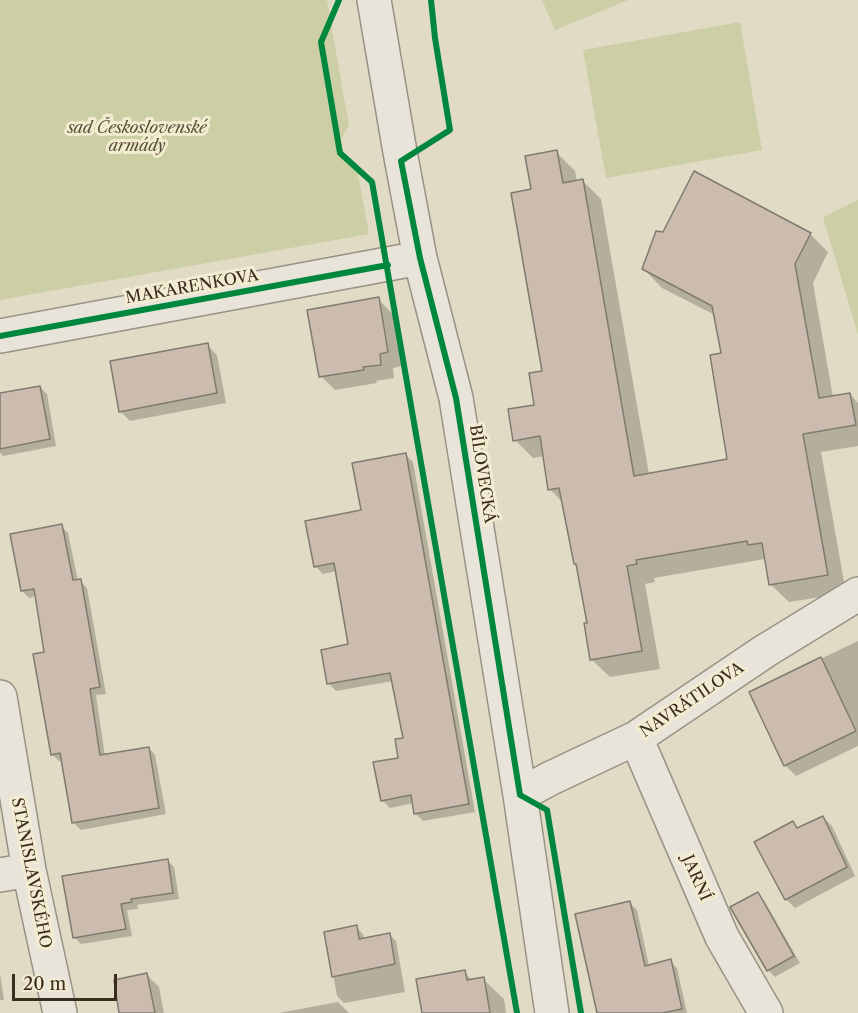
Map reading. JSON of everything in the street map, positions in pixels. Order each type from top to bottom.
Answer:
[{"type":"street","name":"BÍLOVECKÁ","points":[[374,0],[420,258],[456,398],[520,795],[552,1013]]},
{"type":"street","name":"MAKARENKOVA","points":[[0,336],[420,258]]},
{"type":"street","name":"NAVRÁTILOVA","points":[[520,795],[636,738],[765,651],[858,594]]},
{"type":"street","name":"STANISLAVSKÉHO","points":[[0,697],[14,873],[60,1013]]},
{"type":"street","name":"JARNÍ","points":[[636,738],[722,936],[766,1013]]},
{"type":"green space","name":"sad Československé armády","points":[[0,0],[327,0],[349,126],[339,142],[344,153],[356,163],[369,234],[0,300]]},
{"type":"green space","points":[[542,0],[628,0],[555,30]]},
{"type":"green space","points":[[740,22],[762,150],[606,178],[583,50]]},
{"type":"green space","points":[[858,200],[858,335],[823,217]]},
{"type":"building","points":[[557,150],[563,183],[583,179],[634,476],[727,459],[710,355],[721,353],[712,306],[642,269],[656,231],[663,232],[694,171],[811,233],[795,264],[819,398],[850,393],[856,425],[803,434],[828,575],[769,585],[762,543],[748,545],[747,541],[636,560],[637,564],[627,566],[642,651],[590,660],[584,623],[587,623],[559,488],[548,490],[540,436],[513,441],[508,409],[534,405],[529,373],[542,371],[511,193],[531,189],[525,156]]},
{"type":"building","points":[[379,297],[388,352],[380,354],[381,365],[319,377],[307,310]]},
{"type":"building","points":[[208,343],[217,393],[119,412],[110,361]]},
{"type":"building","points":[[40,386],[50,439],[0,449],[0,393]]},
{"type":"building","points":[[406,453],[469,804],[414,814],[411,795],[381,801],[373,762],[398,758],[395,739],[403,738],[390,673],[327,684],[321,650],[348,644],[334,563],[314,567],[305,521],[361,510],[352,463]]},
{"type":"building","points":[[62,524],[73,580],[81,579],[100,687],[90,689],[100,755],[149,747],[159,808],[72,823],[60,753],[51,755],[33,654],[44,652],[34,589],[21,591],[10,534]]},
{"type":"building","points":[[821,657],[856,731],[784,766],[749,692]]},
{"type":"building","points":[[823,816],[847,867],[785,900],[754,842],[793,821],[797,828]]},
{"type":"building","points":[[168,859],[173,893],[131,899],[132,902],[121,904],[126,929],[73,938],[62,876]]},
{"type":"building","points":[[758,892],[794,956],[767,971],[730,907]]},
{"type":"building","points":[[630,901],[645,966],[671,959],[682,1009],[662,1013],[597,1013],[575,914]]},
{"type":"building","points":[[357,925],[359,939],[390,933],[395,964],[332,977],[324,932]]},
{"type":"building","points":[[465,970],[467,980],[484,977],[490,1013],[422,1013],[416,979]]},
{"type":"building","points":[[147,973],[155,1013],[119,1013],[114,980]]},
{"type":"cycle path","points":[[339,0],[321,42],[340,153],[372,182],[517,1013]]},
{"type":"cycle path","points":[[431,0],[450,130],[401,161],[420,258],[456,398],[520,795],[547,810],[581,1013]]},
{"type":"cycle path","points":[[0,336],[388,265]]}]
